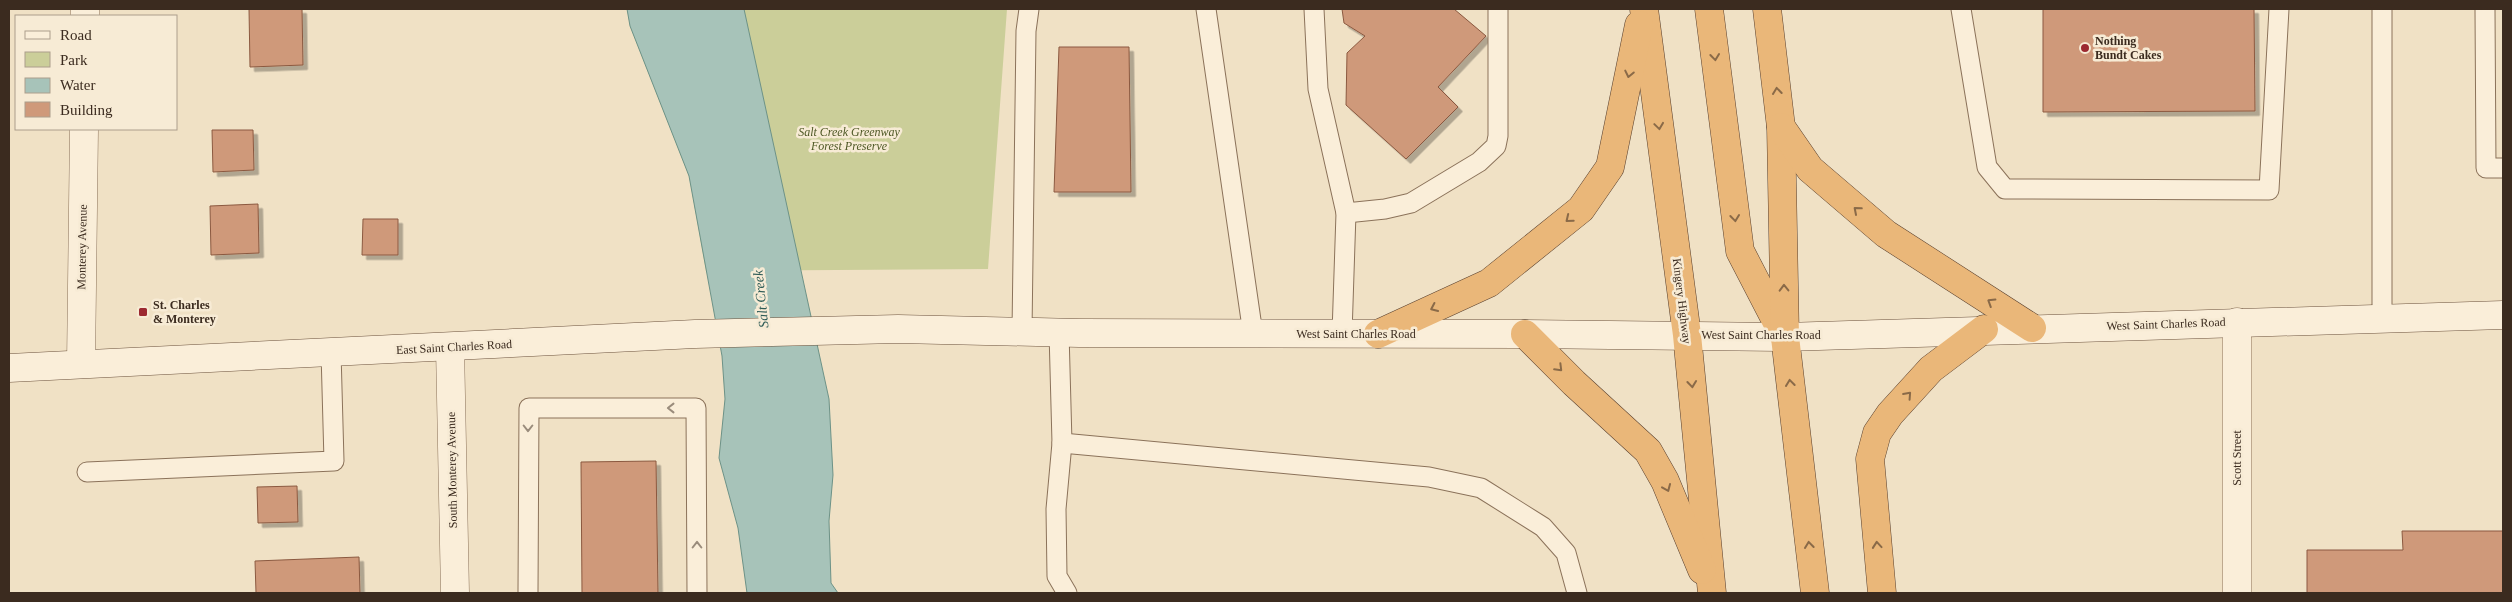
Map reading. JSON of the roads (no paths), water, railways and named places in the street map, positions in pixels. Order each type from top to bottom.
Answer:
[{"type":"highway","points":[[1378,334],[1489,283],[1581,210],[1610,167],[1643,9]]},
{"type":"highway","name":"Kingery Highway","points":[[1643,9],[1687,335],[1712,593]]},
{"type":"highway","points":[[1709,9],[1740,251],[1785,337]]},
{"type":"highway","points":[[1767,9],[1781,127],[1785,337],[1815,593]]},
{"type":"highway","points":[[1781,127],[1810,169],[1886,234],[2032,328]]},
{"type":"highway","points":[[1882,593],[1870,459],[1877,433],[1890,414],[1931,369],[1984,329]]},
{"type":"highway","points":[[1525,334],[1574,383],[1648,451],[1665,481],[1712,593]]},
{"type":"main road","name":"Monterey Avenue","points":[[81,364],[84,130]]},
{"type":"main road","name":"West Saint Charles Road","points":[[898,329],[1022,332],[1785,337],[1984,329],[2503,315]]},
{"type":"main road","name":"Scott Street","points":[[2237,322],[2237,593]]},
{"type":"main road","name":"East Saint Charles Road","points":[[9,368],[695,334],[898,329]]},
{"type":"main road","name":"South Monterey Avenue","points":[[450,347],[455,593]]},
{"type":"lane","points":[[1022,332],[1026,31],[1029,9]]},
{"type":"lane","points":[[1206,9],[1254,334]]},
{"type":"lane","points":[[1314,9],[1318,89],[1346,213],[1342,334]]},
{"type":"lane","points":[[1346,213],[1385,210],[1411,203],[1479,162],[1496,146],[1498,136],[1498,9]]},
{"type":"lane","points":[[1961,9],[1987,167],[2005,189],[2269,190],[2279,9]]},
{"type":"lane","points":[[2382,9],[2382,318]]},
{"type":"lane","points":[[2485,9],[2486,168],[2503,168]]},
{"type":"lane","points":[[1059,332],[1062,443],[1056,509],[1057,576],[1067,593]]},
{"type":"lane","points":[[87,472],[334,461],[331,352]]},
{"type":"lane","points":[[528,593],[528,408],[696,408],[697,593]]},
{"type":"lane","points":[[1062,443],[1429,477],[1481,488],[1544,527],[1566,553],[1577,593]]},
{"type":"water","name":"Salt Creek","points":[[627,9],[744,9],[829,399],[833,475],[829,521],[831,583],[838,593],[747,593],[738,528],[719,458],[725,399],[722,356],[689,176],[630,26]]},
{"type":"place","name":"Nothing Bundt Cakes","points":[[2085,48]]},
{"type":"place","name":"St. Charles & Monterey","points":[[143,312]]},
{"type":"park label","name":"Salt Creek Greenway Forest Preserve","points":[[849,139]]}]
